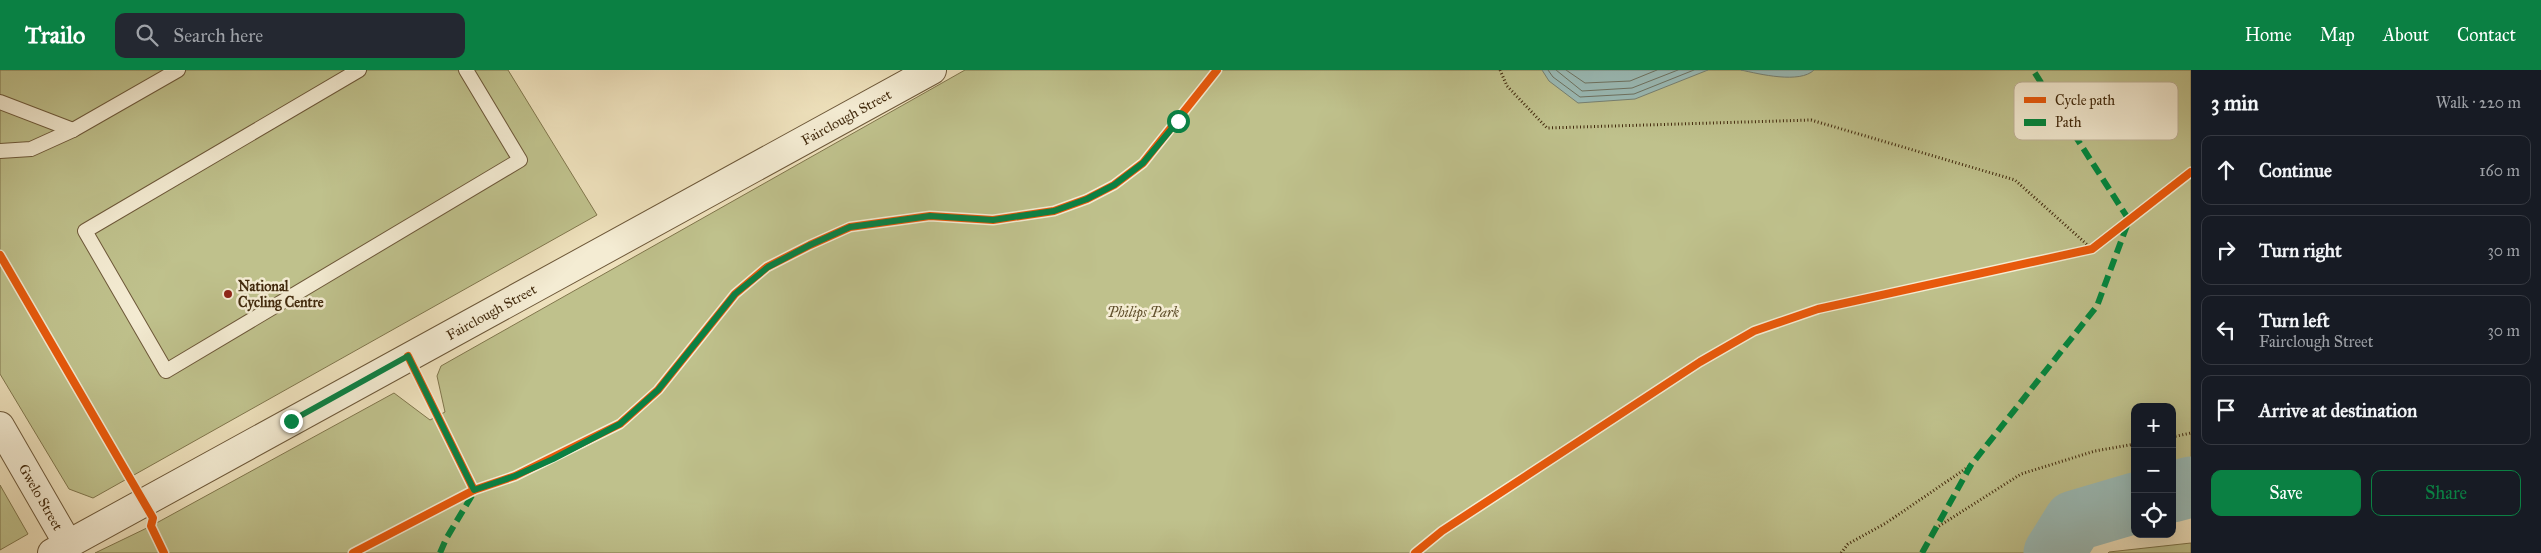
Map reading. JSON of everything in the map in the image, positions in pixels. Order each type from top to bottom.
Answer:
[{"type":"street","name":"Fairclough Street","points":[[60,548],[932,70]]},
{"type":"street","name":"Gwelo Street","points":[[0,426],[60,548]]},
{"type":"lane","points":[[0,150],[31,149],[73,130],[178,70]]},
{"type":"lane","points":[[359,70],[85,231],[166,371],[520,160],[466,70]]},
{"type":"lane","points":[[0,102],[73,130]]},
{"type":"path","points":[[1500,70],[1507,86],[1547,128],[1811,120],[2015,180],[2092,249]]},
{"type":"path","points":[[1811,120],[1816,113]]},
{"type":"path","points":[[2082,251],[2092,249],[2099,243]]},
{"type":"path","points":[[2176,436],[2191,433]]},
{"type":"path","points":[[1936,528],[2021,474],[2095,451],[2131,445]]},
{"type":"path","points":[[1842,553],[1848,544],[1886,523],[1971,465]]},
{"type":"green space","name":"National Cycling Centre","points":[[0,70],[508,70],[597,215],[93,498],[69,489],[0,374]]},
{"type":"green space","name":"Philips Park","points":[[965,70],[2191,70],[2191,482],[2176,486],[2176,403],[2131,403],[2131,499],[2071,516],[2049,553],[95,553],[151,526],[394,393],[430,420],[445,412],[437,376],[441,366]]},
{"type":"green space","points":[[0,485],[28,534],[0,550]]},
{"type":"green space","points":[[2191,543],[2191,553],[2108,553],[2109,552]]},
{"type":"water","points":[[1542,70],[1708,70],[1635,99],[1578,103],[1549,81]]},
{"type":"water","points":[[1741,70],[1814,70],[1799,76],[1779,77]]},
{"type":"waterway","points":[[2176,491],[2191,487]]},
{"type":"waterway","points":[[2054,553],[2074,521],[2131,504]]},
{"type":"marked path","points":[[2033,70],[2041,82]]},
{"type":"marked path","points":[[1922,553],[1971,465],[2097,306],[2129,220],[2078,140]]},
{"type":"marked path","points":[[440,553],[446,539],[474,492]]},
{"type":"cycle path","points":[[353,553],[474,490],[515,476],[620,424],[658,390],[735,294],[767,267],[810,245],[850,227],[930,216],[993,220],[1054,211],[1087,199],[1114,185],[1143,163],[1217,70]]},
{"type":"cycle path","points":[[1415,553],[1442,531],[1700,362],[1754,331],[1818,309],[2092,249],[2191,172]]},
{"type":"cycle path","points":[[0,255],[153,518],[151,526],[164,553]]},
{"type":"cycle path","points":[[408,356],[474,490]]},
{"type":"place","name":"National Cycling Centre","points":[[228,294]]},
{"type":"route","points":[[291,421],[408,356],[474,490],[515,476],[553,459],[620,424],[658,390],[735,294],[768,267],[850,227],[930,216],[993,220],[1054,211],[1087,199],[1114,185],[1143,163],[1178,121]]}]
